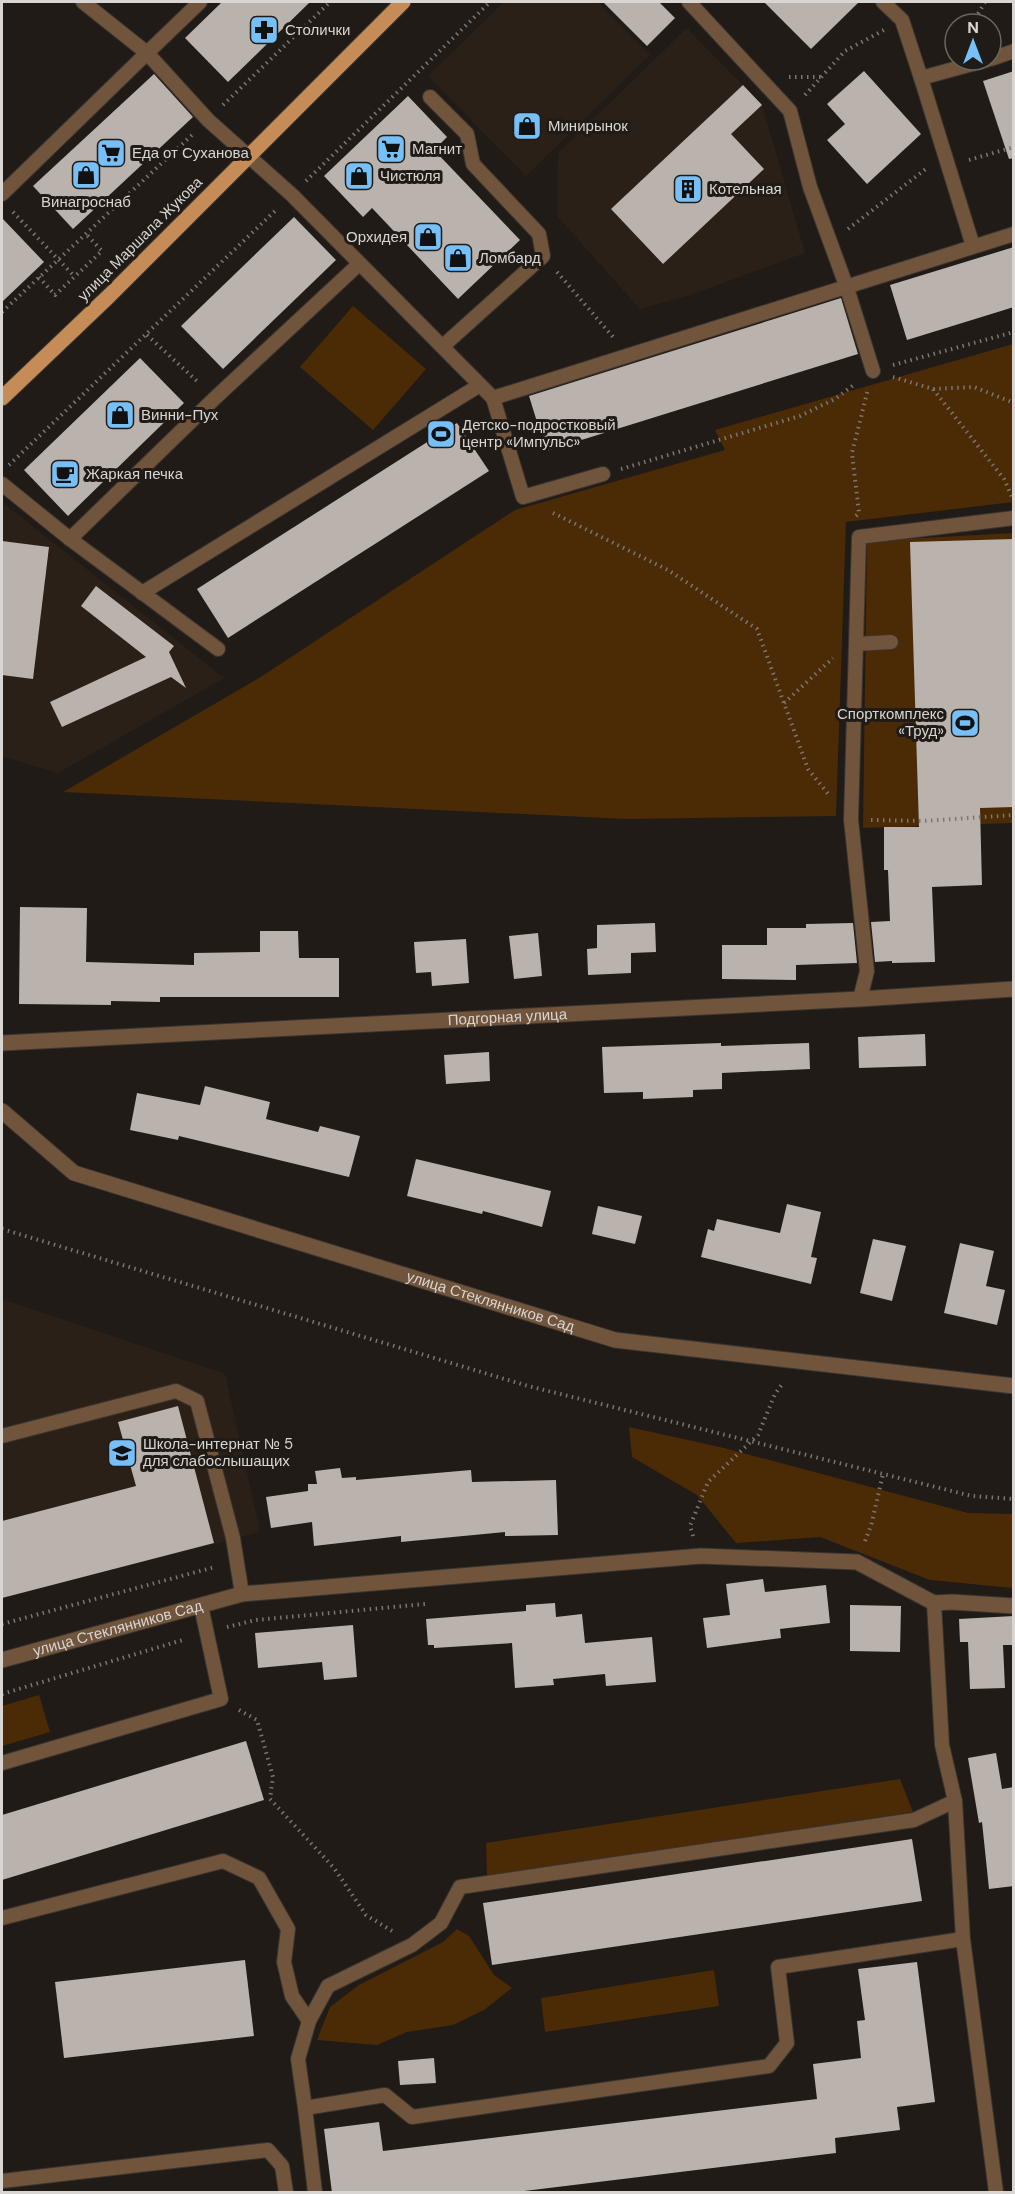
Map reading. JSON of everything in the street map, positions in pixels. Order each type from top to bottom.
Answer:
[{"type":"main road","name":"улица Маршала Жукова","points":[[2,398],[110,295],[403,2]]},
{"type":"street","name":"Подгорная улица","points":[[2,1043],[1014,989]]},
{"type":"street","name":"улица Стеклянников Сад","points":[[2,1111],[74,1173],[615,1340],[1014,1386]]},
{"type":"street","name":"улица Стеклянников Сад","points":[[2,1660],[242,1594],[701,1556],[857,1562],[934,1603],[1014,1606]]},
{"type":"lane","points":[[83,2],[147,52],[208,120],[292,195],[493,398],[522,497],[603,474]]},
{"type":"lane","points":[[2,194],[201,2]]},
{"type":"lane","points":[[689,2],[790,111],[810,187],[847,288],[873,371]]},
{"type":"lane","points":[[883,2],[902,20],[973,246]]},
{"type":"lane","points":[[921,78],[943,72]]},
{"type":"lane","points":[[430,97],[467,134],[473,164],[539,234],[543,256],[443,346]]},
{"type":"lane","points":[[493,398],[1014,234]]},
{"type":"lane","points":[[70,539],[215,398],[359,264]]},
{"type":"lane","points":[[142,593],[480,385]]},
{"type":"lane","points":[[2,484],[70,539],[218,649]]},
{"type":"lane","points":[[860,999],[867,971],[851,820],[859,537],[1014,518]]},
{"type":"lane","points":[[856,644],[891,642]]},
{"type":"lane","points":[[2,1436],[176,1391],[197,1401],[233,1538],[242,1594]]},
{"type":"lane","points":[[934,1603],[942,1745],[955,1801],[963,1939],[996,2193]]},
{"type":"lane","points":[[2,1763],[221,1699],[201,1605]]},
{"type":"lane","points":[[315,2193],[298,2059],[309,2022],[328,1986],[412,1945],[441,1923],[460,1887],[914,1820],[955,1801]]},
{"type":"lane","points":[[2,1918],[223,1861],[259,1878],[288,1929],[284,1962],[292,1995],[309,2022]]},
{"type":"lane","points":[[305,2108],[385,2095],[412,2117],[769,2066],[788,2043],[778,1966],[963,1939]]},
{"type":"lane","points":[[2,2181],[268,2150],[282,2166],[286,2193]]},
{"type":"path","points":[[2,471],[147,335],[490,2]]},
{"type":"path","points":[[790,111],[845,51],[902,20]]},
{"type":"path","points":[[831,242],[946,161],[1014,147]]},
{"type":"path","points":[[10,208],[75,277]]},
{"type":"path","points":[[2,312],[39,277],[86,234],[102,251],[55,295],[39,277]]},
{"type":"path","points":[[543,256],[629,356]]},
{"type":"path","points":[[603,474],[800,416],[835,399],[880,365],[898,365],[1014,332]]},
{"type":"path","points":[[147,335],[215,398]]},
{"type":"path","points":[[873,371],[933,389],[974,387],[1014,403]]},
{"type":"path","points":[[933,389],[1004,479],[1014,500]]},
{"type":"path","points":[[522,497],[668,570],[757,629],[808,769],[851,820],[923,821],[1014,815]]},
{"type":"path","points":[[2,1229],[528,1386],[972,1496],[1014,1499]]},
{"type":"path","points":[[701,1556],[690,1526],[708,1482],[758,1435],[775,1394],[799,1361]]},
{"type":"path","points":[[857,1562],[871,1526],[883,1474]]},
{"type":"path","points":[[2,1624],[237,1561]]},
{"type":"path","points":[[2,1694],[207,1632],[256,1620],[432,1604]]},
{"type":"path","points":[[221,1699],[257,1720],[273,1777],[270,1799],[334,1868],[366,1915],[412,1945]]},
{"type":"shaded area","name":"Минирынок","points":[[504,2],[597,2],[650,55],[526,176],[428,76]]},
{"type":"shaded area","points":[[687,28],[762,105],[805,253],[690,295],[640,309],[557,216],[558,153]]},
{"type":"shaded area","points":[[353,306],[426,369],[373,430],[300,367]]},
{"type":"shaded area","points":[[1013,344],[1013,502],[846,522],[836,816],[627,819],[63,792],[259,678],[515,510],[725,450],[715,430]]},
{"type":"shaded area","points":[[2,502],[224,678],[58,773],[2,756]]},
{"type":"shaded area","name":"Спорткомплекс «Труд»","points":[[1013,533],[1013,823],[863,828],[867,541]]},
{"type":"shaded area","name":"Школа-интернат № 5 для слабослышащих","points":[[2,1299],[225,1374],[260,1532],[2,1598]]},
{"type":"shaded area","points":[[629,1427],[724,1448],[968,1513],[1013,1514],[1013,1588],[930,1580],[820,1537],[736,1543],[697,1495],[632,1457]]},
{"type":"shaded area","points":[[39,1695],[50,1732],[2,1746],[2,1706]]},
{"type":"shaded area","points":[[900,1779],[913,1812],[487,1877],[486,1843]]},
{"type":"shaded area","points":[[457,1929],[469,1936],[494,1975],[512,1988],[484,2010],[453,2025],[407,2032],[377,2045],[317,2040],[330,2007],[359,1985],[443,1942]]},
{"type":"shaded area","points":[[714,1970],[719,2006],[545,2032],[541,1998]]},
{"type":"building","points":[[222,2],[310,2],[228,82],[185,38]]},
{"type":"building","points":[[603,2],[659,2],[675,18],[647,46]]},
{"type":"building","points":[[764,2],[859,2],[811,49]]},
{"type":"building","points":[[864,71],[921,134],[867,184],[827,140],[845,124],[827,104]]},
{"type":"building","points":[[1014,71],[1014,158],[1009,159],[983,81]]},
{"type":"building","points":[[154,74],[193,117],[73,229],[33,186]]},
{"type":"building","name":"Котельная","points":[[743,85],[762,105],[731,134],[764,169],[663,264],[611,209]]},
{"type":"building","points":[[408,96],[447,137],[434,150],[520,240],[458,299],[372,208],[363,217],[324,176]]},
{"type":"building","points":[[294,217],[336,260],[223,369],[181,326]]},
{"type":"building","points":[[2,218],[44,262],[2,302]]},
{"type":"building","points":[[1014,247],[1014,307],[907,340],[890,285]]},
{"type":"building","points":[[841,298],[858,354],[546,451],[529,396]]},
{"type":"building","points":[[140,358],[184,403],[68,516],[24,470]]},
{"type":"building","points":[[457,423],[489,471],[228,638],[197,589]]},
{"type":"building","name":"Спорткомплекс «Труд»","points":[[1014,539],[1014,807],[980,808],[982,885],[932,887],[935,962],[875,962],[871,922],[890,921],[888,870],[884,870],[884,827],[919,827],[910,542]]},
{"type":"building","points":[[2,541],[49,547],[33,679],[2,675]]},
{"type":"building","points":[[96,586],[174,646],[169,652],[186,688],[171,677],[62,727],[50,702],[146,657],[81,606]]},
{"type":"building","points":[[20,907],[87,908],[86,962],[194,965],[194,953],[260,952],[260,931],[298,931],[299,958],[339,958],[339,997],[160,997],[160,1002],[111,1001],[111,1005],[19,1004]]},
{"type":"building","points":[[655,923],[656,952],[631,953],[631,973],[588,975],[587,949],[597,948],[597,925]]},
{"type":"building","points":[[853,923],[857,963],[796,965],[796,980],[722,979],[722,945],[767,945],[767,928],[806,928],[806,924]]},
{"type":"building","points":[[538,933],[542,976],[514,979],[509,936]]},
{"type":"building","points":[[466,939],[469,983],[432,986],[431,972],[416,973],[414,942]]},
{"type":"building","points":[[925,1034],[926,1066],[859,1068],[858,1037]]},
{"type":"building","points":[[721,1043],[721,1046],[809,1043],[810,1069],[722,1073],[722,1089],[693,1090],[693,1097],[643,1099],[643,1092],[604,1093],[602,1047]]},
{"type":"building","points":[[489,1052],[490,1081],[446,1084],[444,1055]]},
{"type":"building","points":[[205,1086],[270,1102],[266,1119],[318,1132],[320,1126],[360,1136],[349,1177],[179,1136],[178,1140],[130,1130],[137,1093],[200,1105]]},
{"type":"building","points":[[416,1159],[551,1191],[542,1227],[483,1211],[482,1214],[407,1196]]},
{"type":"building","points":[[787,1204],[821,1212],[811,1257],[817,1258],[811,1284],[701,1257],[708,1229],[714,1231],[717,1219],[780,1233]]},
{"type":"building","points":[[598,1206],[642,1216],[635,1244],[592,1234]]},
{"type":"building","points":[[873,1239],[906,1246],[892,1301],[860,1293]]},
{"type":"building","points":[[960,1243],[994,1251],[986,1286],[1005,1290],[997,1325],[944,1313]]},
{"type":"building","points":[[178,1406],[214,1543],[2,1598],[2,1521],[136,1486],[118,1422]]},
{"type":"building","points":[[340,1468],[342,1478],[356,1477],[356,1480],[471,1470],[472,1482],[556,1480],[558,1535],[505,1536],[505,1532],[401,1542],[401,1536],[314,1546],[312,1522],[271,1528],[266,1497],[308,1491],[308,1484],[317,1484],[315,1471]]},
{"type":"building","points":[[763,1579],[765,1592],[826,1585],[830,1623],[780,1629],[781,1638],[707,1648],[703,1618],[730,1615],[726,1584]]},
{"type":"building","points":[[555,1603],[556,1617],[582,1614],[585,1643],[652,1637],[656,1682],[606,1686],[605,1674],[553,1679],[554,1685],[515,1688],[512,1643],[434,1648],[434,1645],[428,1645],[426,1619],[526,1611],[526,1605]]},
{"type":"building","points":[[850,1605],[901,1606],[900,1652],[850,1651]]},
{"type":"building","points":[[1014,1616],[1014,1645],[1003,1645],[1005,1688],[970,1689],[968,1642],[960,1642],[959,1619]]},
{"type":"building","points":[[353,1625],[357,1677],[324,1680],[322,1662],[258,1668],[255,1633]]},
{"type":"building","points":[[246,1741],[264,1800],[2,1880],[2,1815]]},
{"type":"building","points":[[996,1753],[1002,1789],[1014,1787],[1014,1886],[989,1889],[982,1822],[979,1823],[968,1758]]},
{"type":"building","points":[[912,1839],[922,1901],[492,1965],[483,1903]]},
{"type":"building","points":[[245,1960],[254,2036],[64,2058],[55,1982]]},
{"type":"building","points":[[917,1962],[935,2102],[897,2107],[900,2130],[835,2138],[836,2153],[507,2193],[332,2193],[324,2129],[379,2122],[383,2151],[817,2099],[813,2064],[861,2058],[857,2021],[865,2020],[858,1969]]},
{"type":"building","points":[[434,2058],[436,2083],[400,2085],[398,2061]]},
{"type":"place","name":"Столички","points":[[264,30]]},
{"type":"place","name":"Минирынок","points":[[527,126]]},
{"type":"place","name":"Магнит","points":[[391,149]]},
{"type":"place","name":"Еда от Суханова","points":[[111,153]]},
{"type":"place","name":"Винагроснаб","points":[[86,175]]},
{"type":"place","name":"Чистюля","points":[[359,176]]},
{"type":"place","name":"Котельная","points":[[688,189]]},
{"type":"place","name":"Орхидея","points":[[428,237]]},
{"type":"place","name":"Ломбард","points":[[458,258]]},
{"type":"place","name":"Винни-Пух","points":[[120,415]]},
{"type":"place","name":"Детско-подростковый центр «Импульс»","points":[[441,434]]},
{"type":"place","name":"Жаркая печка","points":[[65,474]]},
{"type":"place","name":"Спорткомплекс «Труд»","points":[[965,723]]},
{"type":"place","name":"Школа-интернат № 5 для слабослышащих","points":[[122,1453]]}]
